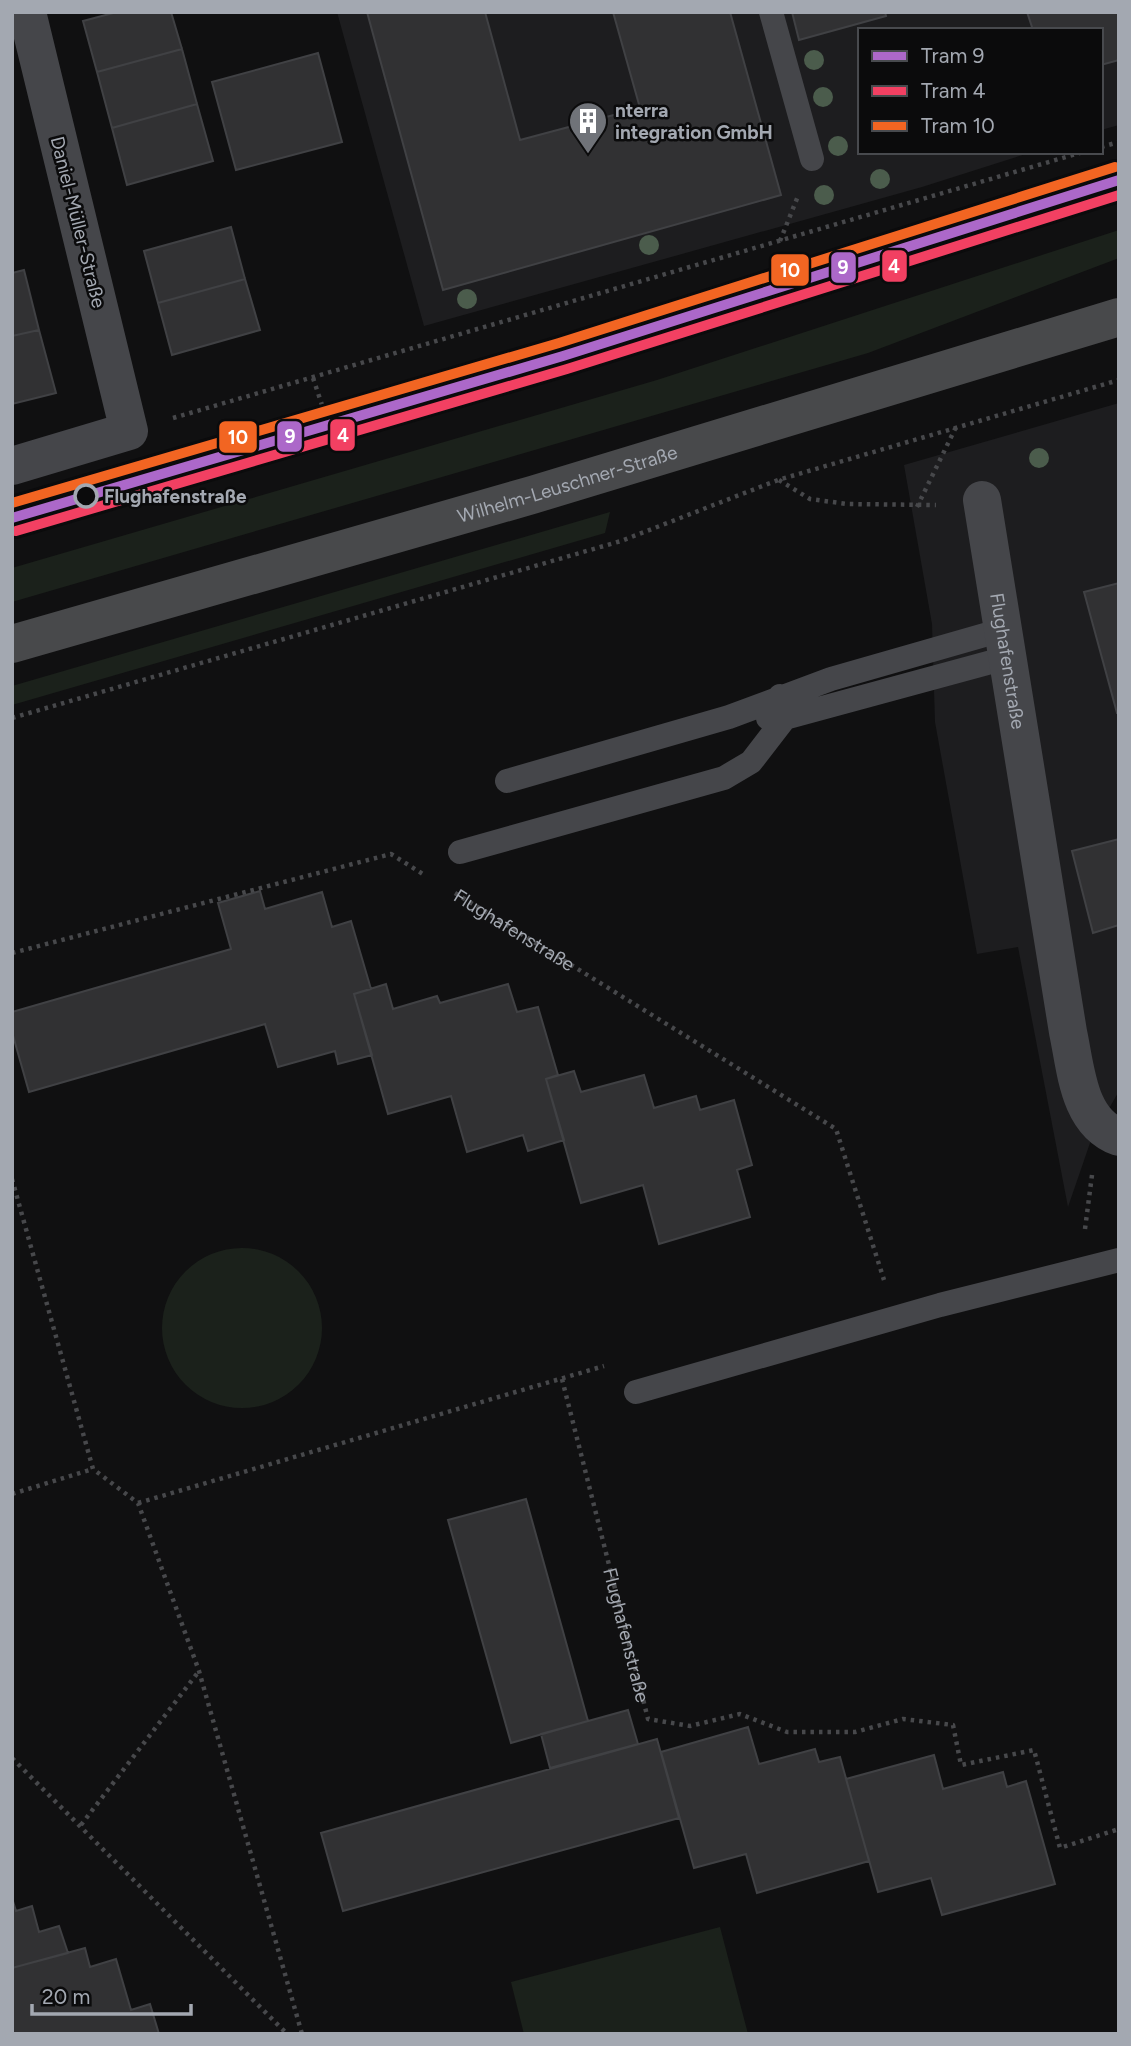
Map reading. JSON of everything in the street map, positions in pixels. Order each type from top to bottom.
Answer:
[{"type":"main road","name":"Wilhelm-Leuschner-Straße","points":[[12,644],[532,495],[1119,317]]},
{"type":"street","name":"Daniel-Müller-Straße","points":[[27,12],[129,431]]},
{"type":"street","points":[[12,466],[129,431]]},
{"type":"street","name":"Flughafenstraße","points":[[982,500],[1068,1032],[1083,1101],[1094,1118],[1114,1135]]},
{"type":"lane","points":[[771,12],[812,159]]},
{"type":"lane","points":[[507,781],[1004,644]]},
{"type":"lane","points":[[460,852],[724,778],[751,762],[783,707]]},
{"type":"lane","points":[[636,1392],[940,1305],[1119,1260]]},
{"type":"path","points":[[129,431],[1076,154]]},
{"type":"path","points":[[780,241],[812,159]]},
{"type":"path","points":[[313,378],[322,405]]},
{"type":"path","points":[[12,718],[621,541],[778,480],[1119,380]]},
{"type":"path","points":[[916,508],[956,426]]},
{"type":"path","points":[[778,480],[810,499],[847,505],[916,508],[982,500]]},
{"type":"path","name":"Flughafenstraße","points":[[12,953],[391,854],[438,883]]},
{"type":"path","name":"Flughafenstraße","points":[[449,890],[836,1129],[884,1280]]},
{"type":"path","points":[[1094,1268],[1087,1249],[1086,1207],[1093,1170],[1114,1135]]},
{"type":"path","points":[[12,1179],[93,1469],[138,1503],[199,1671],[302,2034]]},
{"type":"path","name":"Flughafenstraße","points":[[562,1379],[649,1719],[690,1727],[740,1714],[787,1732],[855,1732],[903,1719],[953,1725],[961,1765],[1034,1750],[1060,1848],[1119,1829]]},
{"type":"path","points":[[12,1494],[93,1469]]},
{"type":"path","points":[[81,1825],[199,1671]]},
{"type":"path","points":[[12,1758],[287,2034]]},
{"type":"shaded area","points":[[337,12],[1119,12],[1119,125],[1103,129],[1103,28],[858,28],[858,154],[1026,154],[922,187],[424,326]]},
{"type":"shaded area","points":[[1119,230],[1119,258],[868,353],[12,602],[12,568],[657,380]]},
{"type":"shaded area","points":[[1119,403],[1119,1091],[1091,1140],[1068,1207],[1018,947],[977,954],[935,722],[932,624],[904,465]]},
{"type":"shaded area","points":[[610,512],[605,533],[12,705],[12,686]]},
{"type":"shaded area","points":[[242,1248],[273,1254],[299,1271],[316,1297],[322,1328],[316,1359],[299,1385],[273,1402],[242,1408],[211,1402],[185,1385],[168,1359],[162,1328],[168,1297],[185,1271],[211,1254]]},
{"type":"shaded area","points":[[720,1927],[748,2034],[524,2034],[511,1982]]},
{"type":"building","points":[[117,12],[171,12],[182,49],[97,72],[83,21]]},
{"type":"building","name":"nterra integration GmbH","points":[[367,12],[485,12],[520,140],[640,108],[613,12],[730,12],[781,195],[443,290]]},
{"type":"building","points":[[792,12],[885,12],[886,16],[799,40]]},
{"type":"building","points":[[1027,12],[1119,12],[1119,60],[1103,64],[1103,28],[1032,28]]},
{"type":"building","points":[[182,49],[197,104],[112,128],[97,72]]},
{"type":"building","points":[[318,53],[342,142],[236,170],[212,82]]},
{"type":"building","points":[[197,104],[213,161],[127,185],[112,128]]},
{"type":"building","points":[[231,227],[245,279],[158,303],[144,251]]},
{"type":"building","points":[[24,270],[39,330],[12,336],[12,273]]},
{"type":"building","points":[[245,279],[260,330],[172,355],[158,303]]},
{"type":"building","points":[[39,330],[56,393],[12,404],[12,336]]},
{"type":"building","points":[[1119,583],[1119,713],[1117,713],[1084,592]]},
{"type":"building","points":[[1119,839],[1119,925],[1093,933],[1072,851]]},
{"type":"building","points":[[260,891],[265,909],[322,892],[332,927],[351,921],[371,989],[354,994],[372,1055],[338,1064],[335,1051],[278,1067],[265,1024],[29,1092],[12,1032],[12,1012],[231,949],[218,903]]},
{"type":"building","points":[[386,984],[393,1009],[437,996],[440,1003],[508,984],[517,1012],[538,1007],[558,1075],[546,1079],[564,1140],[528,1151],[523,1135],[467,1152],[451,1096],[388,1114],[354,994]]},
{"type":"building","points":[[574,1071],[581,1092],[644,1075],[654,1108],[696,1096],[700,1110],[734,1100],[752,1165],[737,1170],[750,1217],[659,1244],[643,1185],[581,1203],[546,1079]]},
{"type":"building","points":[[526,1499],[588,1721],[511,1743],[448,1520]]},
{"type":"building","points":[[628,1710],[638,1744],[550,1768],[541,1734]]},
{"type":"building","points":[[748,1727],[759,1764],[815,1749],[819,1762],[840,1757],[869,1861],[757,1893],[746,1854],[694,1868],[661,1752]]},
{"type":"building","points":[[657,1739],[679,1818],[343,1911],[321,1833]]},
{"type":"building","points":[[934,1755],[943,1789],[1003,1772],[1007,1787],[1026,1781],[1055,1884],[942,1915],[931,1878],[878,1892],[846,1779]]},
{"type":"building","points":[[12,1898],[16,1911],[32,1906],[39,1932],[59,1926],[68,1953],[12,1968]]},
{"type":"building","points":[[85,1948],[90,1967],[116,1959],[131,2010],[150,2004],[159,2034],[13,2034],[12,1968]]},
{"type":"tram line","name":"10","points":[[12,503],[559,343],[1115,167]]},
{"type":"tram line","name":"9","points":[[12,518],[563,356],[1119,180]]},
{"type":"tram line","name":"4","points":[[16,531],[567,369],[1119,195]]},
{"type":"place","name":"nterra integration GmbH","points":[[588,155]]},
{"type":"place","name":"Flughafenstraße","points":[[86,496]]}]
